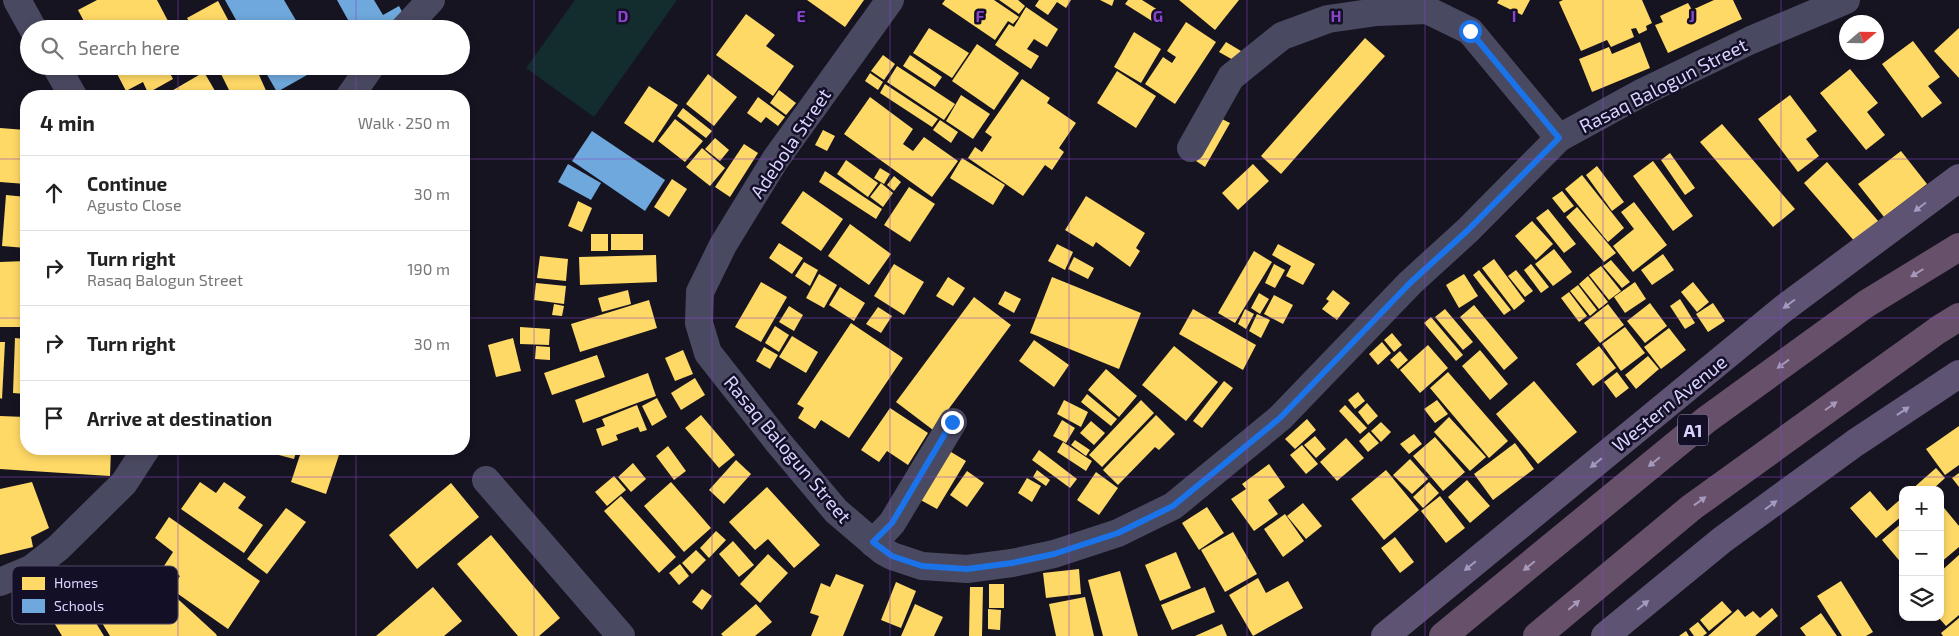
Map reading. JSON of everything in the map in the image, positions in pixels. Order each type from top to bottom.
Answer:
[{"type":"highway","name":"Western Avenue","points":[[1443,636],[1706,420],[1866,304],[1959,247]]},
{"type":"highway","points":[[1537,636],[1692,507],[1959,317]]},
{"type":"main road","name":"Western Avenue","points":[[1385,636],[1783,309],[1959,178]]},
{"type":"main road","points":[[1605,636],[1730,535],[1855,443],[1959,374]]},
{"type":"street","points":[[18,0],[28,20]]},
{"type":"street","points":[[412,20],[431,0]]},
{"type":"street","name":"Adebola Street","points":[[700,292],[722,245],[775,160],[890,0]]},
{"type":"street","name":"Rasaq Balogun Street","points":[[700,292],[699,323],[708,353],[778,442],[836,511],[873,542],[892,556],[922,566],[967,569],[1012,563],[1054,554],[1118,533],[1173,506],[1280,418],[1410,283],[1468,230],[1559,138],[1643,92],[1751,40],[1811,6],[1846,0]]},
{"type":"street","points":[[1191,148],[1231,77],[1282,36],[1328,19],[1377,12],[1427,10],[1470,31],[1559,138]]},
{"type":"street","points":[[61,75],[70,90]]},
{"type":"street","points":[[354,90],[365,75]]},
{"type":"street","points":[[873,542],[892,523],[952,422]]},
{"type":"street","points":[[34,566],[58,548],[124,483],[142,455]]},
{"type":"street","points":[[486,480],[621,636]]},
{"type":"street","points":[[0,582],[12,577]]},
{"type":"green space","points":[[575,0],[677,0],[594,117],[526,68]]},
{"type":"building: Homes","points":[[97,0],[157,0],[167,20],[83,20],[78,10]]},
{"type":"building: Homes","points":[[807,0],[864,0],[845,27]]},
{"type":"building: Homes","points":[[945,0],[994,0],[1019,17],[1013,24],[1008,21],[995,40],[942,4]]},
{"type":"building: Homes","points":[[999,0],[1018,0],[1025,6],[1019,14]]},
{"type":"building: Homes","points":[[1039,0],[1071,0],[1066,8],[1057,2],[1048,15],[1035,6]]},
{"type":"building: Homes","points":[[1100,0],[1114,0],[1112,6]]},
{"type":"building: Homes","points":[[1128,0],[1142,0],[1158,10],[1152,21],[1125,4]]},
{"type":"building: Homes","points":[[1179,0],[1239,0],[1215,30]]},
{"type":"building: Homes","points":[[1499,0],[1530,0],[1522,15],[1497,3]]},
{"type":"building: Homes","points":[[1563,0],[1642,0],[1652,23],[1646,26],[1647,30],[1639,34],[1636,28],[1631,29],[1634,37],[1611,47],[1607,40],[1581,51],[1559,2]]},
{"type":"building: Homes","points":[[1714,0],[1733,0],[1742,19],[1668,53],[1655,25],[1663,22],[1660,16],[1688,3],[1692,10]]},
{"type":"building: Homes","points":[[218,1],[228,20],[188,20],[187,18]]},
{"type":"building: Homes","points":[[1026,7],[1058,29],[1047,47],[1034,39],[1027,49],[1039,56],[1031,69],[995,45],[1009,24],[1014,27]]},
{"type":"building: Homes","points":[[746,14],[775,35],[766,46],[794,66],[773,96],[716,55]]},
{"type":"building: Homes","points":[[1186,22],[1216,42],[1175,104],[1145,84],[1163,57],[1172,63],[1176,57],[1167,51]]},
{"type":"building: Homes","points":[[929,28],[969,53],[952,78],[913,53]]},
{"type":"building: Homes","points":[[1959,28],[1959,78],[1934,51]]},
{"type":"building: Homes","points":[[1134,32],[1161,49],[1141,83],[1114,67]]},
{"type":"building: Homes","points":[[1365,38],[1385,56],[1281,174],[1261,156]]},
{"type":"building: Homes","points":[[1913,41],[1940,77],[1928,86],[1942,103],[1922,118],[1882,64]]},
{"type":"building: Homes","points":[[1226,42],[1241,51],[1235,61],[1219,52]]},
{"type":"building: Homes","points":[[1640,42],[1650,68],[1592,92],[1579,59],[1609,47],[1612,54]]},
{"type":"building: Homes","points":[[977,44],[1019,73],[994,110],[952,81]]},
{"type":"building: Homes","points":[[883,55],[895,64],[884,80],[871,71]]},
{"type":"building: Homes","points":[[910,55],[942,77],[935,87],[903,66]]},
{"type":"building: Homes","points":[[897,66],[955,104],[944,120],[887,82]]},
{"type":"building: Homes","points":[[1850,69],[1878,103],[1867,112],[1885,135],[1866,150],[1820,93]]},
{"type":"building: Homes","points":[[1117,71],[1156,96],[1136,128],[1097,103]]},
{"type":"building: Homes","points":[[870,73],[883,82],[878,90],[865,81]]},
{"type":"building: Homes","points":[[708,74],[737,97],[714,126],[686,104]]},
{"type":"building: Homes","points":[[118,75],[171,75],[173,79],[153,90],[147,90],[143,82],[125,90]]},
{"type":"building: Homes","points":[[199,75],[206,75],[214,90],[173,90]]},
{"type":"building: Homes","points":[[222,75],[259,75],[266,90],[229,90]]},
{"type":"building: Homes","points":[[1022,79],[1050,98],[1047,103],[1076,123],[1059,148],[1064,152],[1052,170],[1045,165],[1023,196],[968,158],[975,147],[982,152],[992,137],[985,132]]},
{"type":"building: Homes","points":[[885,84],[938,119],[932,127],[880,93]]},
{"type":"building: Homes","points":[[649,86],[678,105],[653,143],[624,123]]},
{"type":"building: Homes","points":[[779,90],[796,103],[786,115],[770,103]]},
{"type":"building: Homes","points":[[961,95],[990,114],[973,139],[946,121]]},
{"type":"building: Homes","points":[[1790,95],[1817,131],[1806,139],[1819,156],[1798,172],[1758,119]]},
{"type":"building: Homes","points":[[758,97],[785,117],[778,126],[766,117],[761,123],[747,113]]},
{"type":"building: Homes","points":[[870,97],[913,129],[903,144],[913,151],[924,137],[958,161],[932,197],[844,134]]},
{"type":"building: Homes","points":[[683,108],[712,131],[706,138],[677,116]]},
{"type":"building: Homes","points":[[1220,118],[1230,123],[1205,167],[1196,161]]},
{"type":"building: Homes","points":[[675,119],[703,141],[685,162],[658,141]]},
{"type":"building: Homes","points":[[940,120],[958,132],[951,143],[933,130]]},
{"type":"building: Homes","points":[[1722,124],[1795,209],[1773,227],[1700,142]]},
{"type":"building: Homes","points":[[0,128],[20,130],[20,184],[0,182]]},
{"type":"building: Homes","points":[[823,130],[835,136],[827,151],[815,145]]},
{"type":"building: Homes","points":[[715,138],[729,150],[720,161],[705,149]]},
{"type":"building: Homes","points":[[744,144],[758,153],[730,197],[715,187]]},
{"type":"building: Homes","points":[[702,148],[725,168],[710,186],[686,167]]},
{"type":"building: Homes","points":[[1901,151],[1927,184],[1884,217],[1858,184]]},
{"type":"building: Homes","points":[[1670,153],[1695,188],[1685,195],[1661,160]]},
{"type":"building: Homes","points":[[962,158],[1005,185],[993,205],[950,178]]},
{"type":"building: Homes","points":[[846,160],[878,183],[868,197],[837,174]]},
{"type":"building: Homes","points":[[1653,161],[1693,216],[1673,231],[1633,176]]},
{"type":"building: Homes","points":[[1827,162],[1879,222],[1856,243],[1804,183]]},
{"type":"building: Homes","points":[[1253,164],[1269,181],[1238,210],[1222,193]]},
{"type":"building: Homes","points":[[1597,166],[1624,202],[1612,211],[1586,175]]},
{"type":"building: Homes","points":[[880,168],[890,174],[884,184],[874,178]]},
{"type":"building: Homes","points":[[825,171],[882,209],[876,219],[819,182]]},
{"type":"building: Homes","points":[[1582,175],[1624,228],[1608,242],[1565,189]]},
{"type":"building: Homes","points":[[894,176],[901,182],[894,191],[887,185]]},
{"type":"building: Homes","points":[[672,179],[687,189],[669,217],[654,207]]},
{"type":"building: Homes","points":[[881,183],[893,193],[883,207],[870,197]]},
{"type":"building: Homes","points":[[909,187],[935,204],[910,242],[884,225]]},
{"type":"building: Homes","points":[[803,191],[843,219],[821,251],[781,223]]},
{"type":"building: Homes","points":[[1562,191],[1574,206],[1564,213],[1552,198]]},
{"type":"building: Homes","points":[[6,195],[20,196],[20,248],[2,246]]},
{"type":"building: Homes","points":[[1086,196],[1145,233],[1136,248],[1140,251],[1130,267],[1096,242],[1093,247],[1065,230]]},
{"type":"building: Homes","points":[[578,201],[592,208],[582,232],[568,226]]},
{"type":"building: Homes","points":[[1634,202],[1667,245],[1633,272],[1613,246],[1634,229],[1621,212]]},
{"type":"building: Homes","points":[[1577,207],[1616,253],[1604,262],[1566,217]]},
{"type":"building: Homes","points":[[1548,209],[1576,244],[1564,253],[1536,218]]},
{"type":"building: Homes","points":[[1532,221],[1553,244],[1536,260],[1515,236]]},
{"type":"building: Homes","points":[[850,224],[891,254],[869,285],[828,256]]},
{"type":"building: Homes","points":[[591,234],[608,234],[608,251],[591,251]]},
{"type":"building: Homes","points":[[611,234],[643,234],[643,250],[611,250]]},
{"type":"building: Homes","points":[[779,243],[803,258],[792,274],[769,258]]},
{"type":"building: Homes","points":[[1057,244],[1073,252],[1065,270],[1048,261]]},
{"type":"building: Homes","points":[[1278,244],[1315,264],[1303,285],[1286,276],[1291,266],[1272,255]]},
{"type":"building: Homes","points":[[1554,249],[1572,272],[1553,286],[1535,264]]},
{"type":"building: Homes","points":[[1254,251],[1272,262],[1235,323],[1218,313]]},
{"type":"building: Homes","points":[[1663,254],[1674,270],[1652,285],[1641,270]]},
{"type":"building: Homes","points":[[656,255],[657,282],[580,285],[579,257]]},
{"type":"building: Homes","points":[[540,256],[568,259],[566,281],[537,278]]},
{"type":"building: Homes","points":[[1074,257],[1094,268],[1088,279],[1068,269]]},
{"type":"building: Homes","points":[[1494,259],[1525,301],[1514,310],[1482,268]]},
{"type":"building: Homes","points":[[1611,260],[1630,282],[1622,288],[1603,266]]},
{"type":"building: Homes","points":[[20,261],[20,327],[0,327],[0,262]]},
{"type":"building: Homes","points":[[804,262],[818,270],[810,286],[795,276]]},
{"type":"building: Homes","points":[[894,264],[924,282],[904,315],[874,296]]},
{"type":"building: Homes","points":[[1274,264],[1285,270],[1275,288],[1265,283]]},
{"type":"building: Homes","points":[[1531,264],[1549,287],[1541,293],[1524,270]]},
{"type":"building: Homes","points":[[1601,266],[1621,291],[1609,300],[1589,275]]},
{"type":"building: Homes","points":[[1479,270],[1511,310],[1504,315],[1473,275]]},
{"type":"building: Homes","points":[[1516,270],[1533,291],[1525,297],[1508,276]]},
{"type":"building: Homes","points":[[819,274],[837,285],[824,308],[806,298]]},
{"type":"building: Homes","points":[[1464,274],[1478,296],[1459,308],[1446,285]]},
{"type":"building: Homes","points":[[1588,276],[1608,302],[1599,309],[1579,284]]},
{"type":"building: Homes","points":[[948,277],[965,288],[953,306],[936,296]]},
{"type":"building: Homes","points":[[1052,277],[1141,313],[1119,369],[1030,333]]},
{"type":"building: Homes","points":[[761,282],[787,297],[761,342],[735,327]]},
{"type":"building: Homes","points":[[1635,282],[1646,299],[1625,313],[1614,297]]},
{"type":"building: Homes","points":[[1693,282],[1709,302],[1697,312],[1681,292]]},
{"type":"building: Homes","points":[[536,283],[566,286],[564,304],[534,300]]},
{"type":"building: Homes","points":[[1578,285],[1597,310],[1590,316],[1570,291]]},
{"type":"building: Homes","points":[[840,287],[865,303],[854,321],[829,305]]},
{"type":"building: Homes","points":[[628,290],[631,304],[602,312],[598,298]]},
{"type":"building: Homes","points":[[1333,290],[1350,303],[1337,320],[1322,309],[1329,301],[1326,299]]},
{"type":"building: Homes","points":[[1005,291],[1021,299],[1014,313],[998,304]]},
{"type":"building: Homes","points":[[1569,292],[1587,316],[1579,322],[1561,298]]},
{"type":"building: Homes","points":[[1259,293],[1269,299],[1260,314],[1251,308]]},
{"type":"building: Homes","points":[[1274,295],[1293,305],[1283,324],[1264,314]]},
{"type":"building: Homes","points":[[974,297],[1011,325],[933,430],[896,402]]},
{"type":"building: Homes","points":[[1680,299],[1695,323],[1685,329],[1670,306]]},
{"type":"building: Homes","points":[[649,300],[657,328],[580,352],[571,324]]},
{"type":"building: Homes","points":[[1650,303],[1667,326],[1645,343],[1627,321]]},
{"type":"building: Homes","points":[[1713,303],[1725,321],[1708,332],[1696,314]]},
{"type":"building: Homes","points":[[554,304],[564,306],[562,316],[552,315]]},
{"type":"building: Homes","points":[[1608,304],[1624,325],[1600,343],[1584,323]]},
{"type":"building: Homes","points":[[1474,305],[1518,358],[1504,370],[1460,317]]},
{"type":"building: Homes","points":[[789,306],[803,315],[794,331],[779,322]]},
{"type":"building: Homes","points":[[878,307],[892,316],[881,333],[866,324]]},
{"type":"building: Homes","points":[[1193,309],[1256,345],[1243,370],[1179,334]]},
{"type":"building: Homes","points":[[1245,309],[1254,314],[1246,329],[1238,324]]},
{"type":"building: Homes","points":[[1445,309],[1473,342],[1463,350],[1435,317]]},
{"type":"building: Homes","points":[[1257,314],[1270,320],[1261,338],[1249,331]]},
{"type":"building: Homes","points":[[1431,317],[1463,355],[1456,361],[1424,323]]},
{"type":"building: Homes","points":[[851,323],[903,358],[849,438],[821,420],[815,429],[798,418],[804,408],[797,404]]},
{"type":"building: Homes","points":[[775,326],[789,335],[779,352],[765,343]]},
{"type":"building: Homes","points":[[520,327],[550,329],[549,345],[520,344]]},
{"type":"building: Homes","points":[[1625,327],[1645,353],[1621,371],[1602,344]]},
{"type":"building: Homes","points":[[1669,328],[1686,350],[1661,369],[1644,347]]},
{"type":"building: Homes","points":[[1392,333],[1402,345],[1394,352],[1384,340]]},
{"type":"building: Homes","points":[[792,336],[818,352],[806,373],[779,357]]},
{"type":"building: Homes","points":[[15,338],[20,338],[20,394],[13,393]]},
{"type":"building: Homes","points":[[513,338],[521,371],[496,377],[488,345]]},
{"type":"building: Homes","points":[[1034,340],[1069,365],[1054,387],[1019,361]]},
{"type":"building: Homes","points":[[0,342],[5,342],[2,399],[0,398]]},
{"type":"building: Homes","points":[[1382,342],[1391,353],[1378,365],[1369,354]]},
{"type":"building: Homes","points":[[1428,345],[1448,368],[1420,393],[1400,370]]},
{"type":"building: Homes","points":[[536,346],[550,347],[550,360],[535,359]]},
{"type":"building: Homes","points":[[1174,346],[1218,382],[1186,421],[1142,385]]},
{"type":"building: Homes","points":[[1599,346],[1616,368],[1593,386],[1576,364]]},
{"type":"building: Homes","points":[[764,347],[778,355],[770,369],[756,361]]},
{"type":"building: Homes","points":[[683,350],[693,374],[675,381],[665,358]]},
{"type":"building: Homes","points":[[1480,350],[1508,384],[1490,400],[1462,366]]},
{"type":"building: Homes","points":[[1400,351],[1408,360],[1398,369],[1390,360]]},
{"type":"building: Homes","points":[[597,355],[605,377],[552,395],[544,373]]},
{"type":"building: Homes","points":[[1648,356],[1659,369],[1636,389],[1625,375]]},
{"type":"building: Homes","points":[[1106,369],[1137,396],[1119,417],[1088,390]]},
{"type":"building: Homes","points":[[1448,372],[1508,441],[1489,458],[1430,388]]},
{"type":"building: Homes","points":[[1617,372],[1629,388],[1616,398],[1604,382]]},
{"type":"building: Homes","points":[[648,373],[656,396],[583,423],[575,400]]},
{"type":"building: Homes","points":[[695,378],[705,395],[681,410],[671,393]]},
{"type":"building: Homes","points":[[1224,381],[1233,388],[1202,428],[1193,421]]},
{"type":"building: Homes","points":[[1534,381],[1577,432],[1538,464],[1496,414]]},
{"type":"building: Homes","points":[[1358,392],[1365,401],[1355,409],[1348,400]]},
{"type":"building: Homes","points":[[1087,394],[1117,419],[1111,426],[1081,402]]},
{"type":"building: Homes","points":[[657,398],[667,417],[652,426],[642,406]]},
{"type":"building: Homes","points":[[1064,400],[1088,412],[1081,427],[1057,414]]},
{"type":"building: Homes","points":[[1141,400],[1154,413],[1102,467],[1089,455]]},
{"type":"building: Homes","points":[[1437,400],[1448,414],[1435,423],[1424,409]]},
{"type":"building: Homes","points":[[1367,403],[1378,416],[1368,425],[1358,412]]},
{"type":"building: Homes","points":[[637,405],[647,430],[640,432],[638,427],[616,435],[618,440],[602,446],[596,429],[605,426],[602,419]]},
{"type":"building: Homes","points":[[1345,405],[1367,428],[1360,434],[1339,411]]},
{"type":"building: Homes","points":[[890,408],[928,433],[908,465],[887,451],[879,462],[861,450]]},
{"type":"building: Homes","points":[[701,415],[735,455],[719,468],[685,428]]},
{"type":"building: Homes","points":[[1156,415],[1175,434],[1159,450],[1155,447],[1118,485],[1103,470]]},
{"type":"building: Homes","points":[[0,416],[20,417],[20,455],[111,455],[110,476],[0,469]]},
{"type":"building: Homes","points":[[1449,417],[1486,457],[1470,471],[1434,432]]},
{"type":"building: Homes","points":[[1307,419],[1316,430],[1295,449],[1285,439]]},
{"type":"building: Homes","points":[[1062,420],[1075,428],[1066,443],[1053,436]]},
{"type":"building: Homes","points":[[1091,421],[1105,433],[1094,445],[1080,433]]},
{"type":"building: Homes","points":[[1381,422],[1391,432],[1381,442],[1371,431]]},
{"type":"building: Homes","points":[[1959,426],[1959,465],[1945,475],[1926,449]]},
{"type":"building: Homes","points":[[1369,432],[1379,443],[1368,452],[1359,441]]},
{"type":"building: Homes","points":[[1414,434],[1422,444],[1409,454],[1400,444]]},
{"type":"building: Homes","points":[[1315,436],[1326,449],[1316,458],[1304,445]]},
{"type":"building: Homes","points":[[1435,437],[1465,472],[1443,491],[1413,456]]},
{"type":"building: Homes","points":[[1346,438],[1364,458],[1337,481],[1320,462]]},
{"type":"building: Homes","points":[[1075,440],[1090,450],[1086,456],[1071,445]]},
{"type":"building: Homes","points":[[1063,442],[1092,461],[1086,471],[1057,452]]},
{"type":"building: Homes","points":[[1515,443],[1534,469],[1493,500],[1474,474]]},
{"type":"building: Homes","points":[[1302,445],[1318,464],[1306,474],[1290,455]]},
{"type":"building: Homes","points":[[668,446],[686,471],[674,480],[656,456]]},
{"type":"building: Homes","points":[[946,449],[966,461],[937,509],[917,498]]},
{"type":"building: Homes","points":[[1039,450],[1077,479],[1070,488],[1032,460]]},
{"type":"building: Homes","points":[[279,455],[295,455],[294,459]]},
{"type":"building: Homes","points":[[300,455],[339,455],[326,494],[291,482]]},
{"type":"building: Homes","points":[[1410,459],[1428,479],[1412,494],[1393,475]]},
{"type":"building: Homes","points":[[736,460],[751,474],[724,504],[709,490]]},
{"type":"building: Homes","points":[[633,463],[646,479],[631,492],[618,477]]},
{"type":"building: Homes","points":[[1269,464],[1285,487],[1268,500],[1278,514],[1254,531],[1231,499],[1246,489],[1242,484]]},
{"type":"building: Homes","points":[[1936,468],[1945,478],[1936,486],[1916,486]]},
{"type":"building: Homes","points":[[1037,470],[1050,480],[1046,486],[1033,477]]},
{"type":"building: Homes","points":[[1386,470],[1419,510],[1384,540],[1351,499]]},
{"type":"building: Homes","points":[[967,471],[984,483],[967,507],[950,495]]},
{"type":"building: Homes","points":[[1096,472],[1118,488],[1099,515],[1077,500]]},
{"type":"building: Homes","points":[[1959,473],[1959,487],[1952,478]]},
{"type":"building: Homes","points":[[614,476],[626,490],[607,506],[595,492]]},
{"type":"building: Homes","points":[[1027,478],[1041,486],[1032,502],[1018,493]]},
{"type":"building: Homes","points":[[1467,480],[1490,506],[1470,523],[1448,497]]},
{"type":"building: Homes","points":[[32,482],[49,528],[31,537],[33,547],[0,555],[0,489]]},
{"type":"building: Homes","points":[[200,482],[216,493],[224,482],[246,497],[238,508],[263,525],[244,553],[181,509]]},
{"type":"building: Homes","points":[[671,482],[711,528],[684,552],[644,506]]},
{"type":"building: Homes","points":[[1429,482],[1439,493],[1423,508],[1413,497]]},
{"type":"building: Homes","points":[[451,483],[479,517],[417,569],[389,535]]},
{"type":"building: Homes","points":[[767,487],[820,545],[794,568],[768,539],[755,550],[729,522]]},
{"type":"building: Homes","points":[[1870,491],[1887,511],[1899,500],[1899,518],[1876,538],[1850,508]]},
{"type":"building: Homes","points":[[621,496],[676,557],[659,573],[604,511]]},
{"type":"building: Homes","points":[[1440,496],[1465,528],[1446,543],[1421,511]]},
{"type":"building: Homes","points":[[1303,503],[1322,526],[1306,539],[1287,516]]},
{"type":"building: Homes","points":[[1207,507],[1224,533],[1199,550],[1182,523]]},
{"type":"building: Homes","points":[[286,508],[306,522],[267,574],[247,559]]},
{"type":"building: Homes","points":[[1944,508],[1959,526],[1959,547],[1944,560]]},
{"type":"building: Homes","points":[[1285,514],[1304,541],[1283,557],[1264,529]]},
{"type":"building: Homes","points":[[169,517],[260,581],[228,629],[178,594],[178,579],[180,576],[178,575],[178,566],[164,566],[173,552],[155,538]]},
{"type":"building: Homes","points":[[1899,525],[1899,560],[1882,540]]},
{"type":"building: Homes","points":[[716,531],[726,540],[709,558],[700,548]]},
{"type":"building: Homes","points":[[1233,532],[1257,574],[1225,592],[1201,550]]},
{"type":"building: Homes","points":[[491,535],[560,618],[539,636],[518,636],[457,564]]},
{"type":"building: Homes","points":[[1395,537],[1414,562],[1400,573],[1381,548]]},
{"type":"building: Homes","points":[[733,541],[754,565],[739,577],[719,554]]},
{"type":"building: Homes","points":[[696,550],[706,560],[692,574],[682,563]]},
{"type":"building: Homes","points":[[1176,552],[1191,588],[1160,601],[1145,565]]},
{"type":"building: Homes","points":[[768,554],[788,573],[760,603],[740,584]]},
{"type":"building: Homes","points":[[1959,555],[1959,615],[1946,626],[1942,621],[1944,621],[1944,568]]},
{"type":"building: Homes","points":[[680,564],[689,576],[679,585],[669,573]]},
{"type":"building: Homes","points":[[1079,569],[1081,594],[1046,598],[1043,573]]},
{"type":"building: Homes","points":[[1120,571],[1138,636],[1103,636],[1088,580]]},
{"type":"building: Homes","points":[[836,574],[864,585],[843,636],[811,636],[819,616],[810,613],[821,583],[830,587]]},
{"type":"building: Homes","points":[[1258,578],[1266,593],[1288,581],[1303,608],[1253,636],[1229,595]]},
{"type":"building: Homes","points":[[1841,581],[1873,632],[1866,636],[1842,636],[1817,596]]},
{"type":"building: Homes","points":[[896,582],[916,591],[901,628],[881,620]]},
{"type":"building: Homes","points":[[989,584],[1004,584],[1004,608],[989,608]]},
{"type":"building: Homes","points":[[433,587],[462,621],[444,636],[376,636]]},
{"type":"building: Homes","points":[[970,587],[983,587],[982,636],[969,636]]},
{"type":"building: Homes","points":[[1205,587],[1215,612],[1172,630],[1161,605]]},
{"type":"building: Homes","points":[[702,589],[712,596],[702,610],[692,602]]},
{"type":"building: Homes","points":[[1085,597],[1094,636],[1056,636],[1049,604]]},
{"type":"building: Homes","points":[[178,599],[217,636],[110,636],[103,624],[178,624]]},
{"type":"building: Homes","points":[[1722,601],[1732,612],[1709,631],[1700,620]]},
{"type":"building: Homes","points":[[756,604],[772,622],[755,636],[723,636],[721,634]]},
{"type":"building: Homes","points":[[915,604],[943,617],[934,636],[901,636]]},
{"type":"building: Homes","points":[[1772,608],[1778,616],[1755,636],[1708,636],[1738,609],[1745,617],[1753,611],[1760,618]]},
{"type":"building: Homes","points":[[988,609],[1001,610],[1000,630],[988,629]]},
{"type":"building: Homes","points":[[1821,613],[1837,636],[1806,636],[1800,628]]},
{"type":"building: Homes","points":[[1959,618],[1959,636],[1943,636],[1941,633]]},
{"type":"building: Homes","points":[[1698,622],[1707,633],[1703,636],[1694,636],[1689,629]]},
{"type":"building: Homes","points":[[55,624],[97,624],[104,636],[62,636]]},
{"type":"building: Homes","points":[[1222,624],[1227,636],[1195,636]]},
{"type":"building: Homes","points":[[1686,631],[1689,636],[1679,636]]},
{"type":"building: Schools","points":[[225,0],[284,0],[296,20],[236,20]]},
{"type":"building: Schools","points":[[337,0],[374,0],[383,15],[399,6],[406,19],[404,20],[348,20]]},
{"type":"building: Schools","points":[[267,75],[307,75],[281,90],[276,90]]},
{"type":"building: Schools","points":[[592,131],[665,180],[645,211],[572,161]]},
{"type":"building: Schools","points":[[568,164],[601,183],[591,200],[558,182]]},
{"type":"route","points":[[952,422],[892,523],[873,542],[892,556],[922,566],[967,569],[1012,563],[1054,554],[1118,533],[1173,506],[1280,418],[1410,283],[1468,230],[1559,138],[1470,31]]}]
